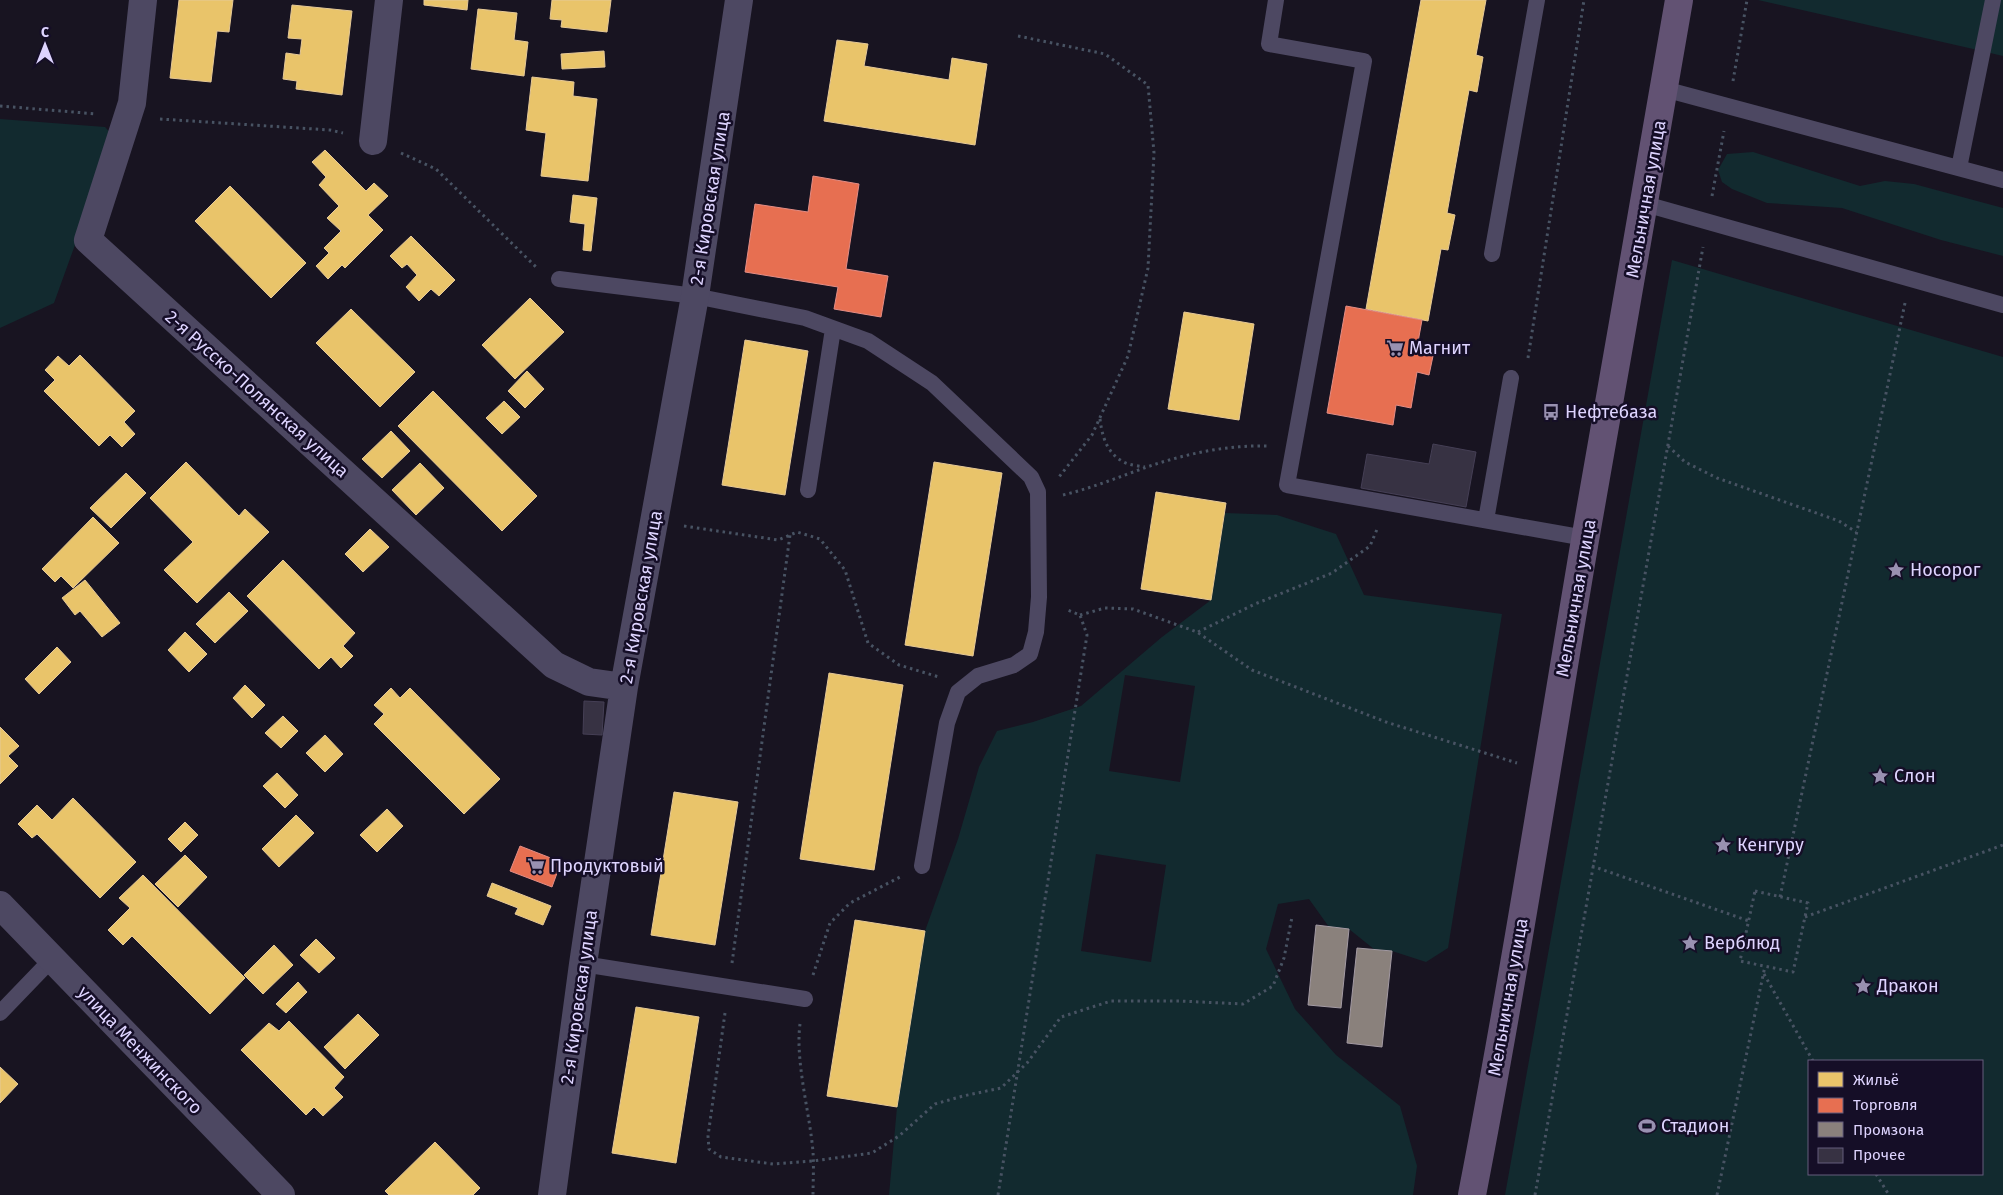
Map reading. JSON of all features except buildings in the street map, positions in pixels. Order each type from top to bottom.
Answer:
[{"type":"main road","name":"Мельничная улица","points":[[1472,1195],[1499,1054],[1585,538],[1645,204],[1679,0]]},
{"type":"street","name":"2-я Русско-Полянская улица","points":[[143,0],[132,103],[88,240],[554,665],[589,682],[624,687]]},
{"type":"street","points":[[373,141],[389,0]]},
{"type":"street","name":"2-я Кировская улица","points":[[552,1195],[583,964],[624,687],[695,296],[739,0]]},
{"type":"street","name":"улица Менжинского","points":[[0,904],[281,1195]]},
{"type":"lane","points":[[1276,0],[1269,44],[1364,61],[1287,485],[1585,538]]},
{"type":"lane","points":[[1492,254],[1537,0]]},
{"type":"lane","points":[[1959,168],[1993,0]]},
{"type":"lane","points":[[1664,89],[2003,180]]},
{"type":"lane","points":[[1645,204],[2003,305]]},
{"type":"lane","points":[[559,279],[695,296],[805,318],[868,341],[932,383],[1031,477],[1038,496],[1039,597],[1036,632],[1030,654],[1014,665],[978,676],[958,692],[947,723],[922,866]]},
{"type":"lane","points":[[808,490],[833,329]]},
{"type":"lane","points":[[1486,520],[1511,378]]},
{"type":"lane","points":[[0,1013],[52,959]]},
{"type":"lane","points":[[583,964],[804,999]]},
{"type":"path","points":[[1527,361],[1584,0]]},
{"type":"path","points":[[1535,1195],[1592,866],[1748,0]]},
{"type":"path","points":[[1018,36],[1105,54],[1148,85],[1154,153],[1148,268],[1128,356],[1092,435],[1060,477],[1038,496]]},
{"type":"path","points":[[0,106],[330,130],[373,141],[436,169],[540,272],[559,279]]},
{"type":"path","points":[[1780,897],[1910,279]]},
{"type":"path","points":[[1100,417],[1102,437],[1109,450],[1122,462],[1146,467]]},
{"type":"path","points":[[1038,496],[1088,489],[1146,467],[1182,456],[1232,447],[1260,446]]},
{"type":"path","points":[[1667,446],[1685,462],[1716,478],[1839,522],[1856,532]]},
{"type":"path","points":[[1197,632],[1255,604],[1332,573],[1370,546],[1389,503]]},
{"type":"path","points":[[654,521],[778,540],[797,532],[820,539],[845,570],[868,643],[899,665],[966,685]]},
{"type":"path","points":[[790,535],[708,1136],[709,1149],[721,1157],[773,1164],[872,1153],[899,1136],[935,1104],[1001,1088],[1027,1063],[1061,1017],[1111,1001],[1180,1001],[1243,1004],[1274,986],[1284,958],[1292,917]]},
{"type":"path","points":[[1039,597],[1080,615],[1106,608],[1133,610],[1197,632],[1252,670],[1386,722],[1546,772]]},
{"type":"path","points":[[998,1195],[1086,635],[1080,615]]},
{"type":"path","points":[[1805,917],[2003,845]]},
{"type":"path","points":[[1592,866],[1749,921]]},
{"type":"path","points":[[1755,891],[1780,897],[1808,903],[1793,972],[1740,961],[1755,891]]},
{"type":"path","points":[[1717,1195],[1765,966]]},
{"type":"path","points":[[1764,974],[1812,1060]]},
{"type":"path","points":[[1877,1175],[1889,1195]]},
{"type":"green space","points":[[1758,0],[2003,0],[2003,56],[1982,51]]},
{"type":"green space","points":[[0,119],[105,127],[114,137],[54,303],[0,328]]},
{"type":"green space","points":[[1753,152],[1860,186],[1885,181],[1914,184],[2003,208],[2003,256],[1941,240],[1842,208],[1767,203],[1732,189],[1722,182],[1718,170],[1727,154]]},
{"type":"green space","points":[[1672,260],[2003,357],[2003,1195],[1505,1195]]},
{"type":"green space","points":[[1225,513],[1277,515],[1336,534],[1364,595],[1502,614],[1448,948],[1426,962],[1392,951],[1375,950],[1349,929],[1329,927],[1309,899],[1278,904],[1266,949],[1295,1009],[1336,1055],[1400,1106],[1417,1166],[1413,1195],[889,1195],[897,1107],[925,931],[958,839],[979,767],[997,731],[1033,722],[1081,706],[1162,637],[1211,600]],"holes":[[[1125,675],[1195,686],[1180,782],[1109,771]],[[1096,854],[1166,865],[1151,962],[1081,951]]]},
{"type":"place","name":"Магнит","points":[[1395,348]]},
{"type":"place","name":"Нефтебаза","points":[[1551,412]]},
{"type":"place","name":"Носорог","points":[[1896,570]]},
{"type":"place","name":"Слон","points":[[1880,776]]},
{"type":"place","name":"Кенгуру","points":[[1723,845]]},
{"type":"place","name":"Продуктовый","points":[[536,866]]},
{"type":"place","name":"Верблюд","points":[[1690,943]]},
{"type":"place","name":"Дракон","points":[[1863,986]]},
{"type":"place","name":"Стадион","points":[[1647,1126]]}]
